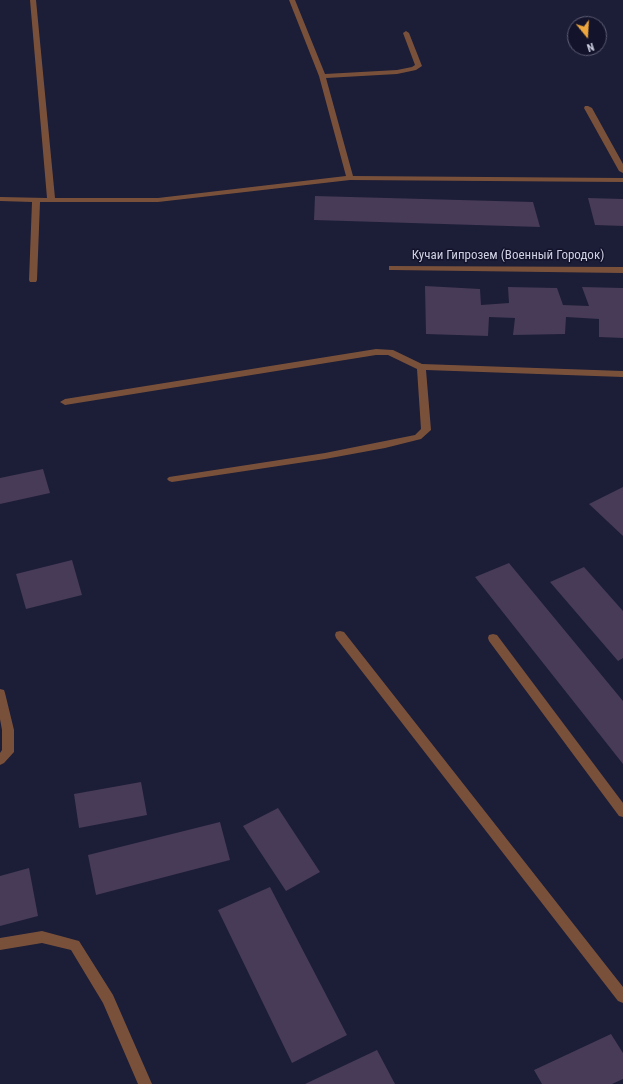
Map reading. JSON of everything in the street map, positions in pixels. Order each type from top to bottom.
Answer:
[{"type":"street","points":[[33,0],[51,200]]},
{"type":"street","points":[[292,0],[322,76],[350,178]]},
{"type":"street","points":[[322,76],[414,70],[419,66],[406,33]]},
{"type":"street","points":[[588,108],[623,171]]},
{"type":"street","points":[[0,199],[158,200],[262,190],[310,182],[350,178],[623,180]]},
{"type":"street","points":[[32,280],[36,200]]},
{"type":"street","name":"Кучаи Гипрозем (Военный Городок)","points":[[392,268],[623,270]]},
{"type":"street","points":[[65,402],[376,352],[390,352],[410,363],[422,367],[623,374]]},
{"type":"street","points":[[172,479],[325,456],[418,437],[426,430],[422,367]]},
{"type":"street","points":[[340,635],[623,997]]},
{"type":"street","points":[[493,638],[623,812]]},
{"type":"street","points":[[0,694],[8,730],[8,752],[0,760]]},
{"type":"street","points":[[0,944],[42,937],[75,945],[108,999],[145,1084]]},
{"type":"building","points":[[315,196],[533,202],[540,227],[314,220]]},
{"type":"building","points":[[588,198],[623,199],[623,226],[595,225]]},
{"type":"building","points":[[425,286],[480,289],[481,305],[509,303],[508,287],[557,288],[563,305],[589,306],[582,287],[623,288],[623,338],[599,337],[599,319],[566,317],[565,334],[513,335],[515,318],[489,317],[488,336],[426,334]]},
{"type":"building","points":[[43,469],[50,493],[0,504],[0,478]]},
{"type":"building","points":[[623,487],[623,536],[589,504]]},
{"type":"building","points":[[72,560],[82,595],[26,609],[16,574]]},
{"type":"building","points":[[509,563],[623,701],[623,764],[475,577]]},
{"type":"building","points":[[584,567],[623,611],[623,658],[618,661],[550,582]]},
{"type":"building","points":[[141,782],[147,815],[79,828],[74,794]]},
{"type":"building","points":[[278,808],[320,872],[286,891],[243,826]]},
{"type":"building","points":[[220,822],[230,860],[96,895],[88,855]]},
{"type":"building","points":[[29,868],[38,916],[0,926],[0,876]]},
{"type":"building","points":[[270,887],[347,1035],[292,1063],[218,910]]},
{"type":"building","points":[[611,1034],[623,1053],[623,1079],[612,1084],[542,1084],[534,1070]]},
{"type":"building","points":[[377,1050],[395,1084],[305,1084]]}]
